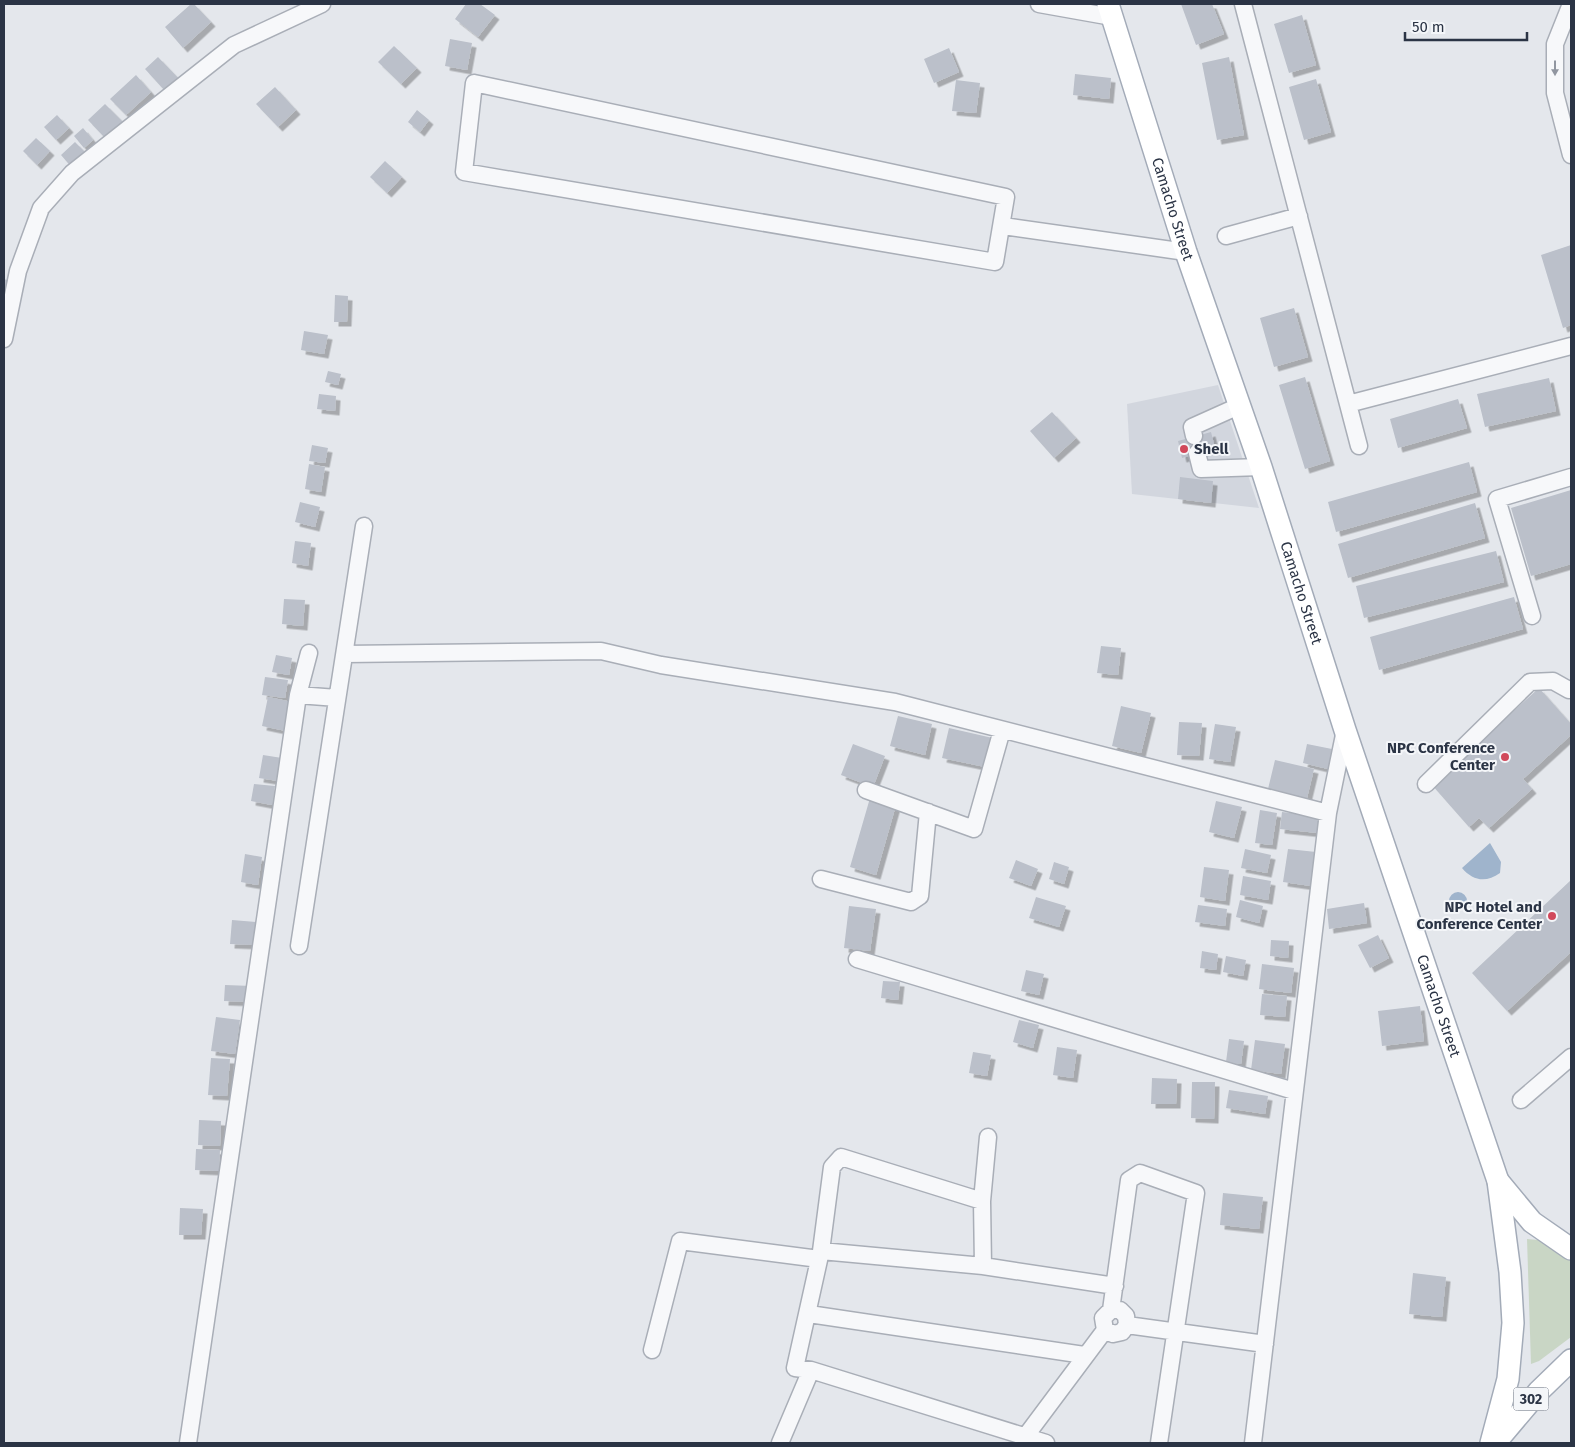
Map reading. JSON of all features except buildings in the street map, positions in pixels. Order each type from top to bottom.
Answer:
[{"type":"main road","name":"Camacho Street","points":[[1110,10],[1186,252],[1241,405],[1345,730],[1498,1181],[1510,1272],[1512,1323],[1508,1379],[1493,1443]]},
{"type":"main road","name":"Camacho Street","points":[[1498,1181],[1532,1222],[1571,1249]]},
{"type":"main road","name":"302","points":[[1493,1443],[1538,1390],[1571,1360]]},
{"type":"street","points":[[4,339],[18,271],[41,208],[72,173],[234,44],[322,4]]},
{"type":"street","points":[[1039,4],[1110,10]]},
{"type":"street","points":[[1243,4],[1359,446]]},
{"type":"street","points":[[1571,4],[1555,44],[1555,93],[1571,155]]},
{"type":"street","points":[[474,83],[1006,197],[1003,226],[995,262],[464,172],[474,83]]},
{"type":"street","points":[[1226,236],[1299,216]]},
{"type":"street","points":[[1003,226],[1186,252]]},
{"type":"street","points":[[1348,404],[1571,346]]},
{"type":"street","points":[[1194,436],[1192,427],[1241,405]]},
{"type":"street","points":[[1197,453],[1201,469],[1261,466]]},
{"type":"street","points":[[1532,616],[1497,499],[1571,478]]},
{"type":"street","points":[[298,946],[364,526]]},
{"type":"street","points":[[345,654],[601,651],[662,665],[896,702],[1328,813]]},
{"type":"street","points":[[188,1443],[298,695],[309,653]]},
{"type":"street","points":[[1426,784],[1530,682],[1553,681],[1569,690],[1571,689]]},
{"type":"street","points":[[298,695],[336,698]]},
{"type":"street","points":[[866,790],[974,829],[1002,730]]},
{"type":"street","points":[[1254,1443],[1328,813],[1345,730]]},
{"type":"street","points":[[822,879],[911,902],[920,896],[928,812]]},
{"type":"street","points":[[857,959],[1294,1091]]},
{"type":"street","points":[[1521,1100],[1571,1057]]},
{"type":"street","points":[[982,1266],[982,1201],[988,1137]]},
{"type":"street","points":[[982,1201],[841,1157],[832,1168],[820,1255],[809,1314],[795,1368],[811,1370],[1046,1443]]},
{"type":"street","points":[[1025,1437],[1084,1355],[1105,1330],[1103,1318],[1111,1310],[1130,1180],[1140,1173],[1196,1193],[1160,1443]]},
{"type":"street","points":[[652,1350],[680,1242],[820,1255],[982,1266],[1115,1286]]},
{"type":"street","points":[[1105,1330],[1113,1334],[1122,1332],[1127,1325],[1126,1316],[1120,1310],[1111,1310]]},
{"type":"street","points":[[809,1314],[1084,1355]]},
{"type":"street","points":[[1127,1325],[1265,1344]]},
{"type":"street","points":[[780,1443],[811,1370]]},
{"type":"shaded area","name":"Shell","points":[[1218,385],[1259,508],[1132,494],[1127,404]]},
{"type":"green space","points":[[1527,1239],[1538,1240],[1571,1258],[1571,1337],[1539,1361],[1531,1364]]},
{"type":"water","points":[[1490,843],[1501,862],[1500,873],[1485,879],[1471,876],[1462,868]]},
{"type":"water","points":[[1454,892],[1462,892],[1467,897],[1465,908],[1454,910],[1449,905],[1449,897]]},
{"type":"place","name":"Shell","points":[[1184,449]]},
{"type":"place","name":"NPC Conference Center","points":[[1505,757]]},
{"type":"place","name":"NPC Hotel and Conference Center","points":[[1552,916]]}]
